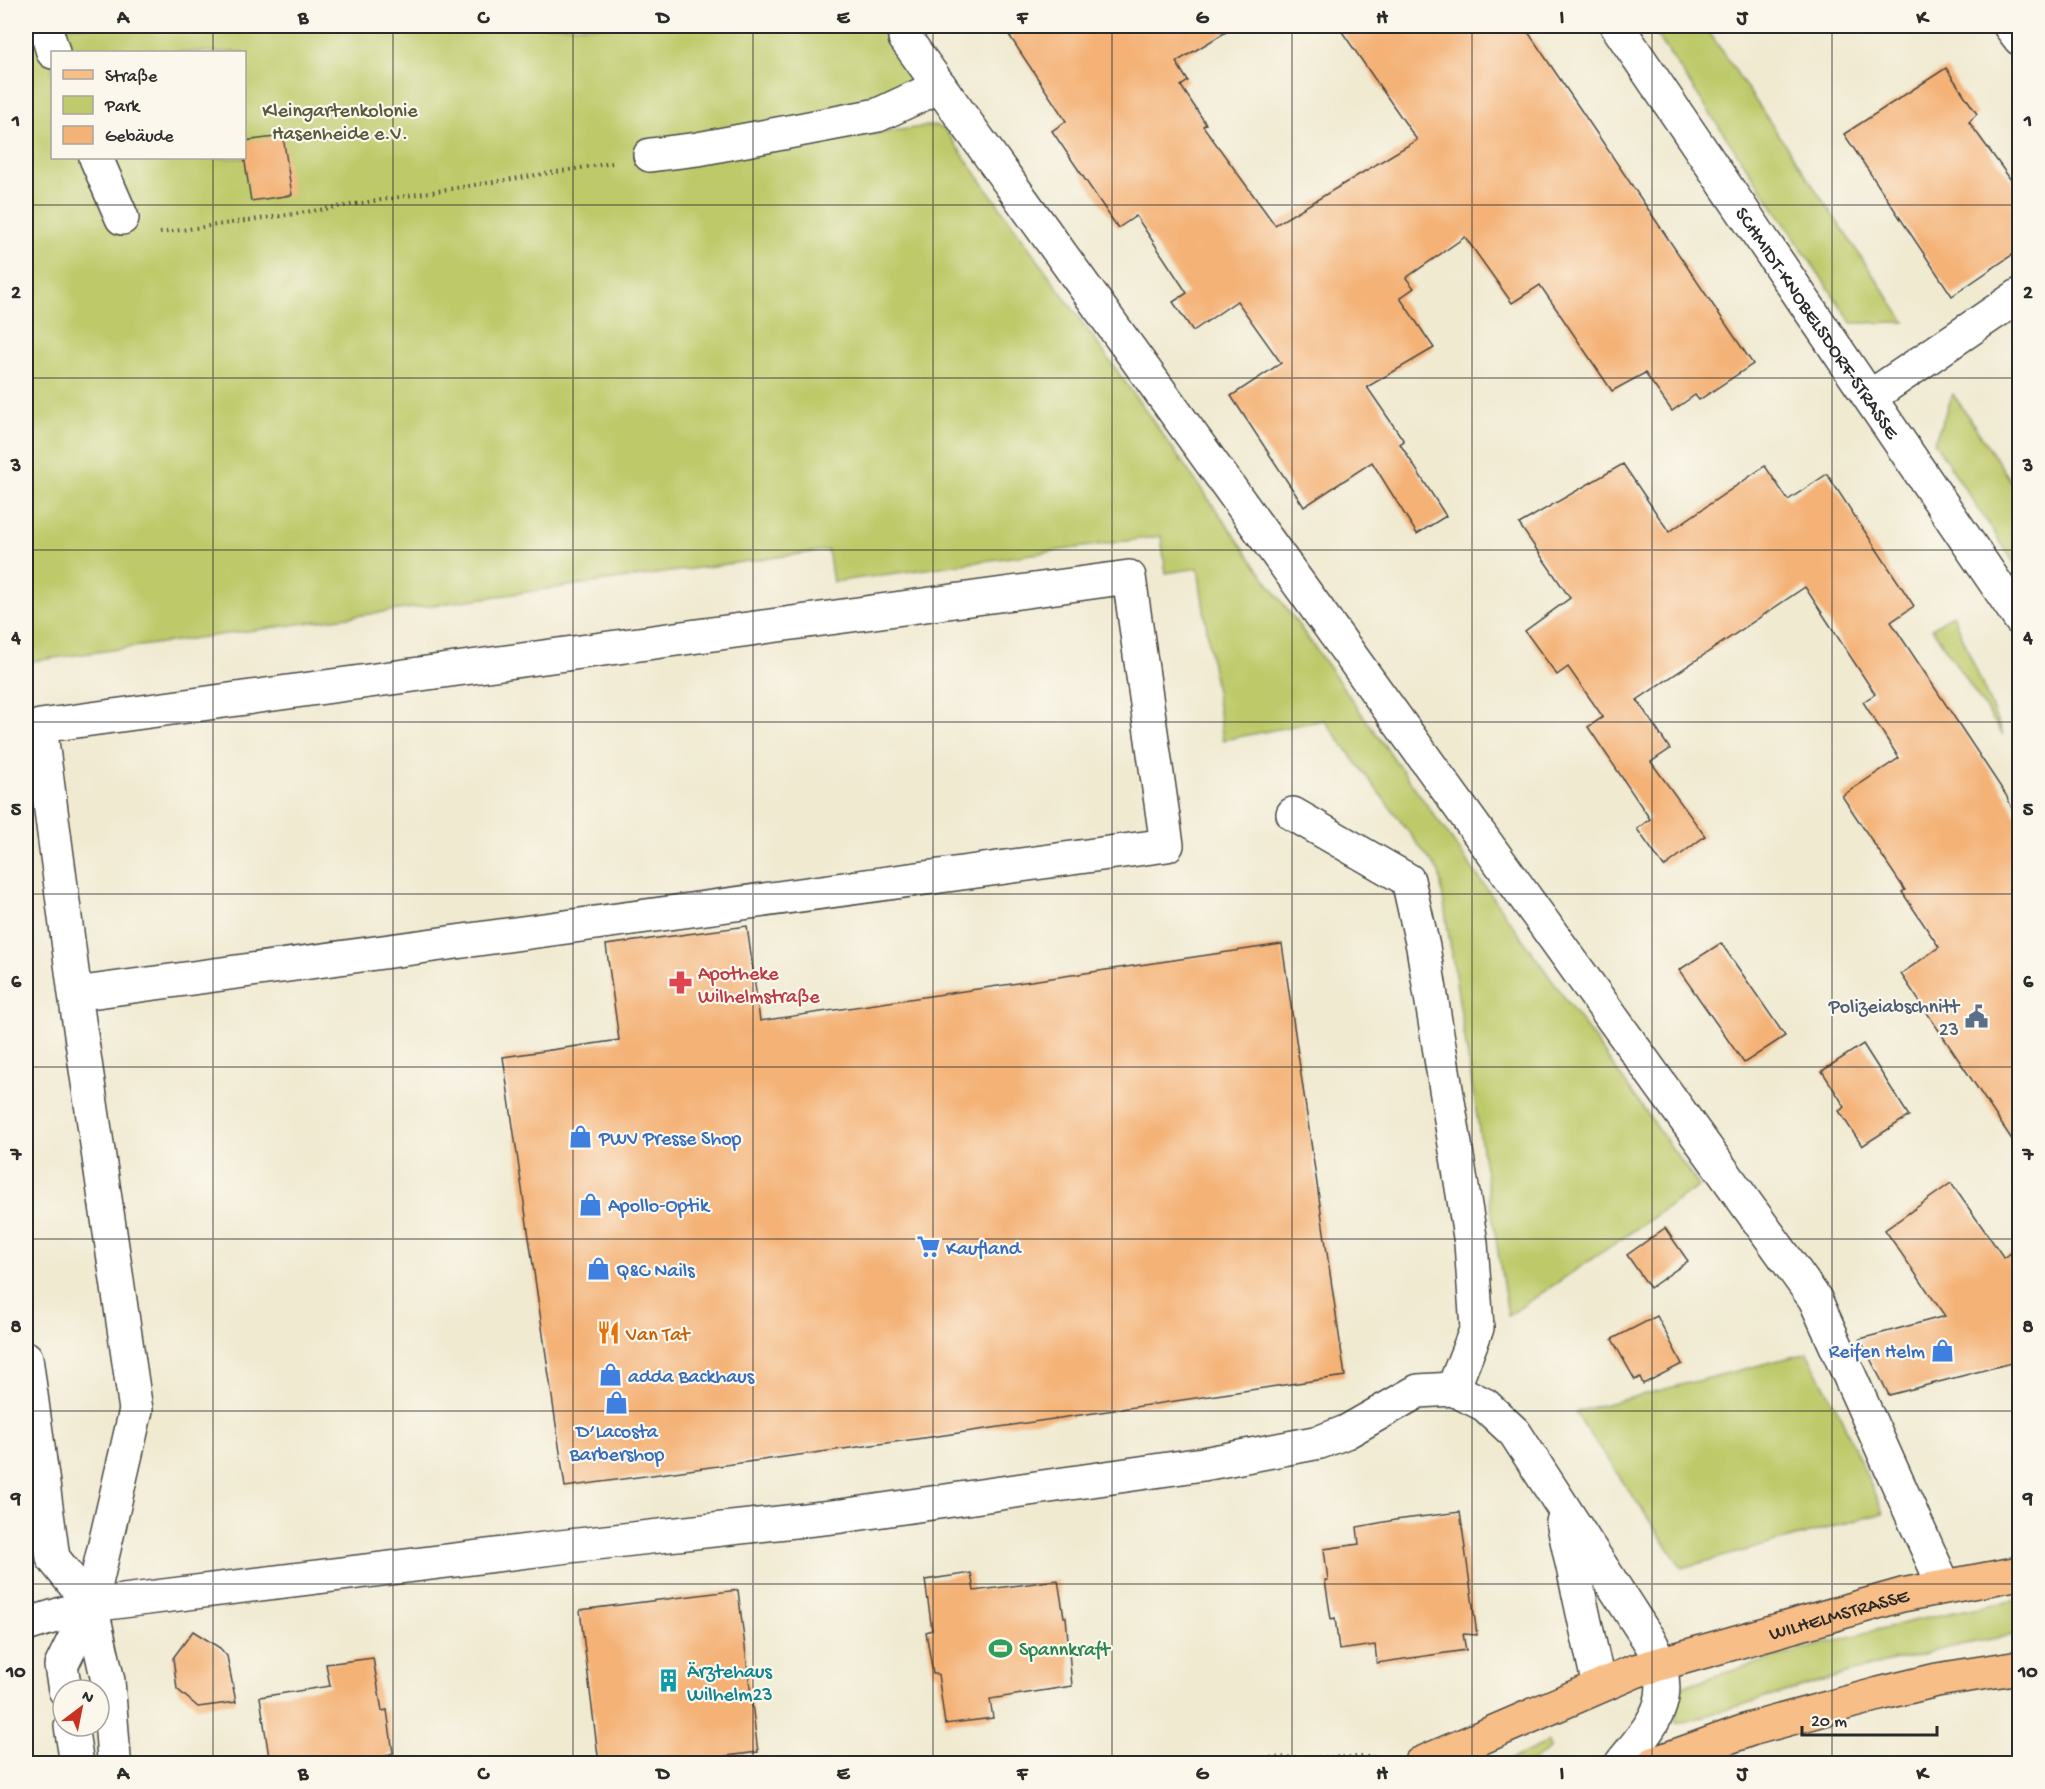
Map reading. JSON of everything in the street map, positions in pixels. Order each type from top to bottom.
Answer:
[{"type":"main road","name":"WILHELMSTRASSE","points":[[1427,1760],[1635,1671],[1660,1663],[1902,1595],[2019,1573]]},
{"type":"main road","points":[[1653,1764],[1751,1729],[1879,1694],[1937,1680],[2019,1667]]},
{"type":"street","points":[[45,26],[54,51]]},
{"type":"street","name":"SCHMIDT-KNOBELSDORF-STRASSE","points":[[1617,26],[2019,619]]},
{"type":"street","points":[[2010,26],[2019,39]]},
{"type":"street","points":[[905,38],[1815,1299],[1944,1586]]},
{"type":"street","points":[[650,155],[698,149],[878,115],[940,86]]},
{"type":"street","points":[[96,159],[122,218]]},
{"type":"street","points":[[1869,397],[2019,295]]},
{"type":"street","points":[[63,1678],[61,1666],[91,1605],[136,1410],[75,994],[40,726],[1129,577],[1167,845],[75,994]]},
{"type":"street","points":[[1293,814],[1408,880],[1423,947],[1471,1243],[1477,1328],[1453,1389]]},
{"type":"street","points":[[26,1358],[53,1558],[91,1605],[108,1681],[114,1758],[112,1764]]},
{"type":"street","points":[[26,1625],[91,1605],[841,1516],[1203,1464],[1320,1442],[1346,1432],[1418,1391],[1453,1389],[1485,1405],[1515,1433],[1652,1646],[1660,1663],[1663,1692],[1661,1706],[1652,1725],[1621,1764]]},
{"type":"street","points":[[1558,1500],[1599,1686]]},
{"type":"street","points":[[73,1738],[76,1764]]},
{"type":"path","points":[[122,218],[139,235],[299,213],[587,168],[650,155]]},
{"type":"path","points":[[1181,1764],[1221,1758],[1308,1757],[1427,1760]]},
{"type":"green space","name":"Kleingartenkolonie Hasenheide e.V.","points":[[26,26],[904,26],[937,72],[837,139],[935,125],[945,130],[1699,1186],[1508,1316],[1439,872],[1324,720],[1223,740],[1198,568],[1166,573],[1161,536],[833,582],[828,550],[26,662]]},
{"type":"green space","points":[[1651,26],[1705,26],[1905,322],[1852,323]]},
{"type":"green space","points":[[1953,394],[2019,493],[2019,570],[1934,442]]},
{"type":"green space","points":[[1953,614],[2003,735],[1932,628]]},
{"type":"green space","points":[[1807,1353],[1839,1413],[1883,1513],[1682,1568],[1575,1412]]},
{"type":"green space","points":[[2019,1600],[2019,1634],[1876,1665],[1677,1724],[1675,1720],[1677,1708],[1674,1689],[1802,1650],[1888,1627]]},
{"type":"green space","points":[[1548,1742],[1549,1749],[1531,1763],[1503,1763]]},
{"type":"building","points":[[1003,26],[1236,26],[1176,62],[1188,81],[1181,86],[1206,124],[1203,126],[1275,225],[1417,140],[1338,26],[1524,26],[1753,364],[1699,400],[1695,395],[1672,411],[1645,373],[1612,391],[1540,285],[1512,303],[1465,237],[1406,278],[1414,288],[1400,298],[1434,348],[1367,387],[1404,441],[1400,444],[1446,516],[1417,534],[1372,462],[1304,507],[1231,396],[1281,363],[1237,301],[1193,331],[1173,302],[1187,293],[1136,216],[1118,228],[1052,131],[1066,121]]},
{"type":"building","points":[[1946,68],[1977,114],[1969,122],[2019,191],[2019,250],[1952,296],[1844,134]]},
{"type":"building","points":[[283,136],[292,195],[251,201],[244,159],[246,141]]},
{"type":"building","points":[[1623,464],[1669,532],[1765,466],[1788,500],[1827,474],[1914,606],[1891,622],[2006,795],[2019,824],[2019,1150],[1901,974],[1939,947],[1902,892],[1905,890],[1842,796],[1899,758],[1863,702],[1875,694],[1805,587],[1637,700],[1670,749],[1651,762],[1705,836],[1664,867],[1637,829],[1650,819],[1588,727],[1603,717],[1568,667],[1557,675],[1525,631],[1570,598],[1519,524]]},
{"type":"building","name":"Kaufland","points":[[747,926],[760,1021],[1282,944],[1345,1376],[931,1437],[565,1487],[503,1057],[619,1040],[606,945]]},
{"type":"building","points":[[1721,943],[1785,1036],[1744,1063],[1679,970]]},
{"type":"building","points":[[1863,1044],[1909,1116],[1862,1146],[1839,1111],[1845,1107],[1822,1071]]},
{"type":"building","points":[[1951,1183],[2004,1258],[2019,1247],[2019,1361],[1889,1395],[1860,1339],[1945,1316],[1885,1230]]},
{"type":"building","points":[[1665,1228],[1688,1261],[1650,1288],[1627,1255]]},
{"type":"building","points":[[1657,1316],[1682,1364],[1643,1384],[1640,1377],[1635,1380],[1612,1339]]},
{"type":"building","points":[[1460,1512],[1477,1635],[1463,1634],[1466,1650],[1377,1663],[1375,1645],[1339,1650],[1335,1618],[1331,1619],[1325,1580],[1328,1580],[1324,1549],[1359,1544],[1357,1527]]},
{"type":"building","name":"Spannkraft","points":[[971,1573],[974,1591],[1058,1580],[1064,1617],[1066,1617],[1072,1686],[990,1699],[993,1718],[945,1724],[938,1674],[933,1674],[926,1632],[932,1630],[925,1580]]},
{"type":"building","name":"Ärztehaus Wilhelm23","points":[[738,1590],[758,1752],[664,1764],[599,1764],[580,1610]]},
{"type":"building","points":[[193,1631],[220,1648],[227,1656],[236,1702],[198,1707],[177,1689],[173,1658]]},
{"type":"building","points":[[373,1658],[382,1711],[387,1710],[393,1753],[387,1755],[389,1764],[270,1764],[260,1697],[330,1686],[326,1664]]},
{"type":"place","name":"Apotheke Wilhelmstraße","points":[[680,983]]},
{"type":"place","name":"Polizeiabschnitt 23","points":[[1977,1016]]},
{"type":"place","name":"PWV Presse Shop","points":[[581,1137]]},
{"type":"place","name":"Apollo-Optik","points":[[590,1204]]},
{"type":"place","name":"Kaufland","points":[[928,1247]]},
{"type":"place","name":"Q&C Nails","points":[[598,1269]]},
{"type":"place","name":"Van Tat","points":[[608,1333]]},
{"type":"place","name":"Reifen Helm","points":[[1943,1350]]},
{"type":"place","name":"adda Backhaus","points":[[610,1375]]},
{"type":"place","name":"D’Lacosta Barbershop","points":[[617,1403]]},
{"type":"place","name":"Spannkraft","points":[[1001,1648]]},
{"type":"place","name":"Ärztehaus Wilhelm23","points":[[669,1681]]}]
